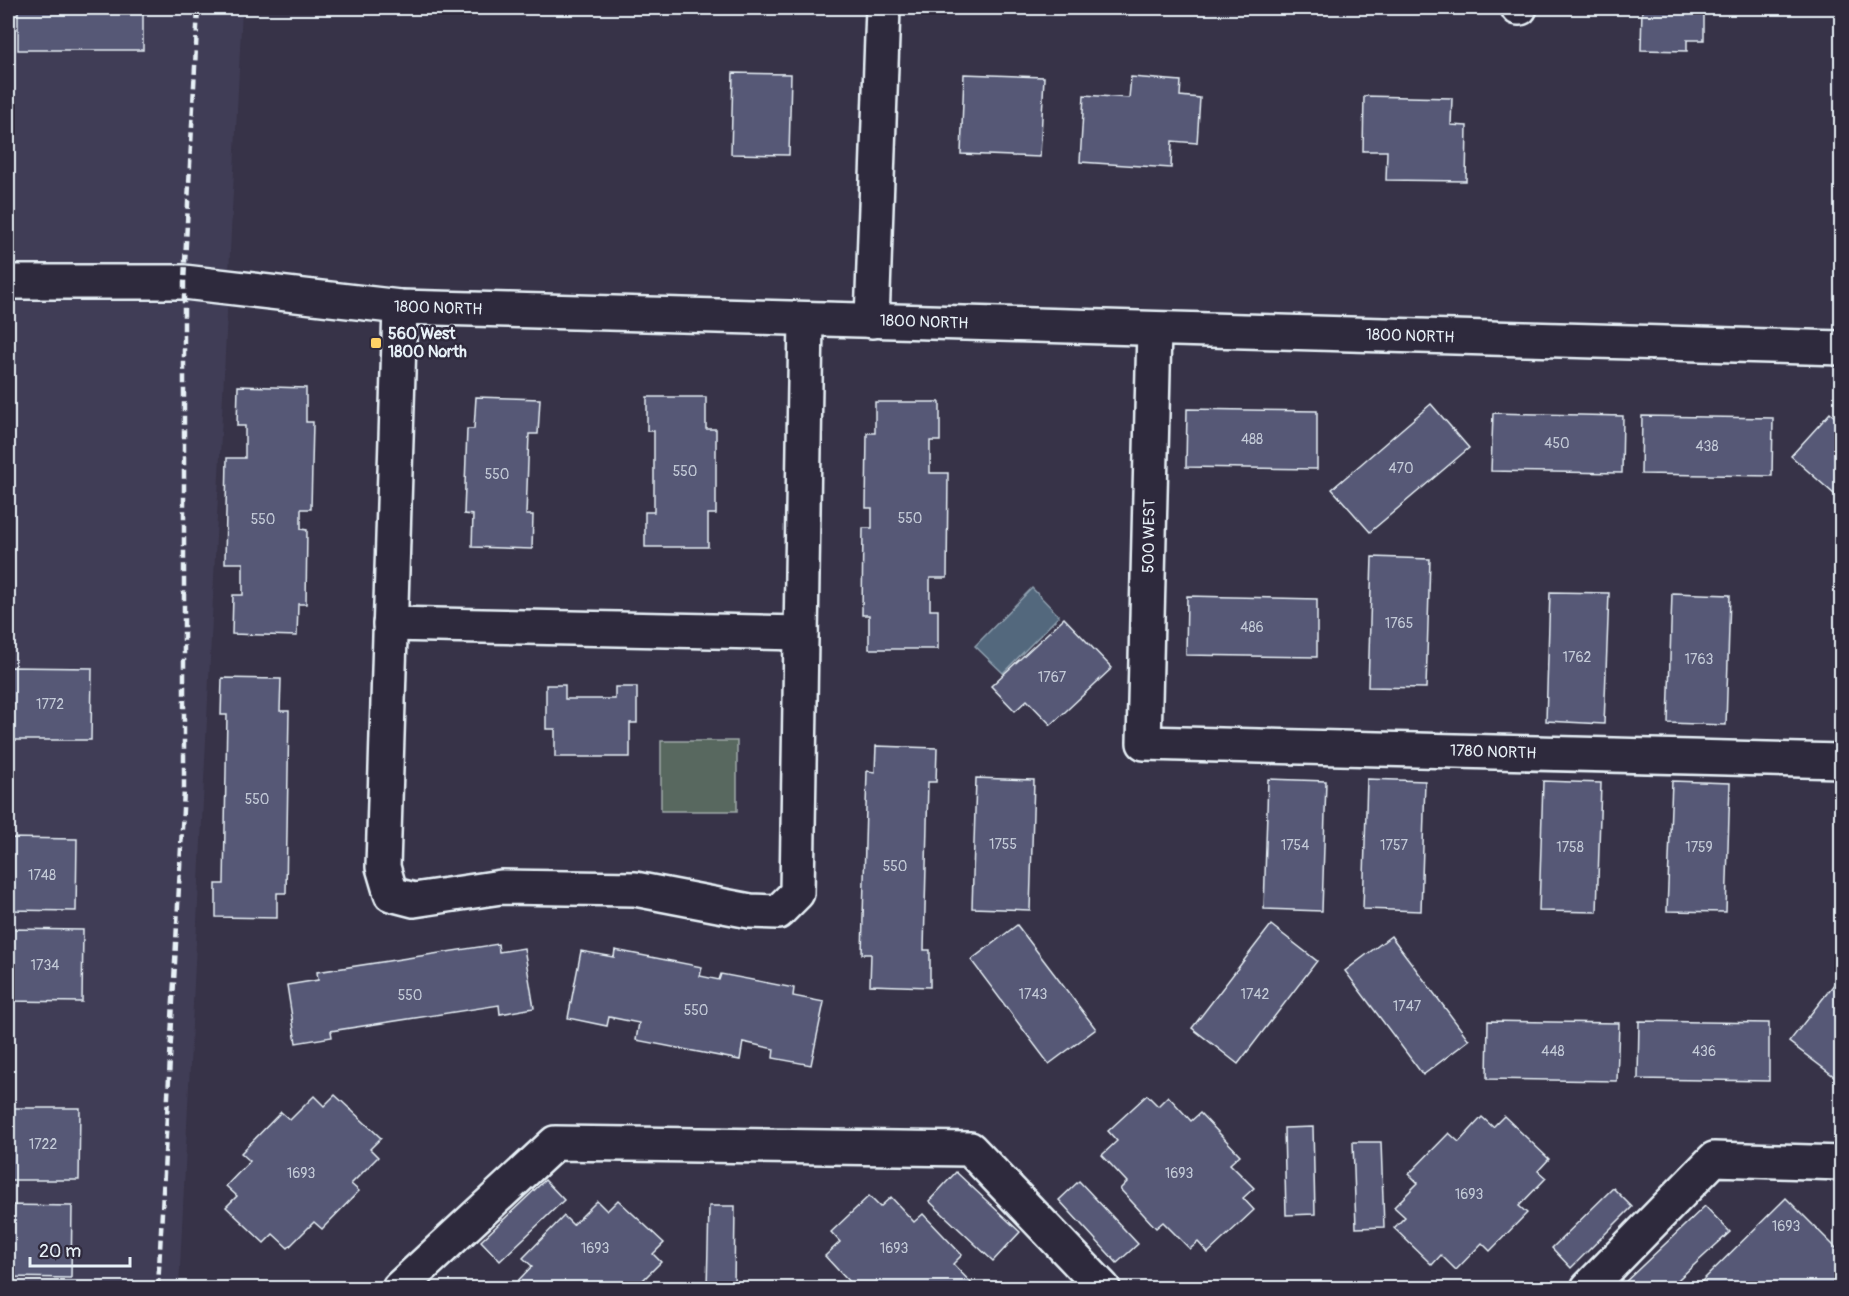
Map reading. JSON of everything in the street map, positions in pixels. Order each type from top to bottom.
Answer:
[{"type":"street","points":[[872,321],[883,8]]},
{"type":"street","name":"1800 NORTH","points":[[8,282],[184,282],[400,307],[1842,348]]},
{"type":"street","points":[[400,307],[383,867],[391,894],[414,900],[501,887],[635,889],[750,911],[778,912],[797,893],[806,319]]},
{"type":"street","name":"500 WEST","points":[[1144,743],[1154,329]]},
{"type":"street","points":[[390,624],[801,633]]},
{"type":"street","name":"1780 NORTH","points":[[1144,743],[1842,762]]},
{"type":"street","points":[[399,1288],[555,1143],[970,1149],[1103,1288]]},
{"type":"street","points":[[1588,1288],[1714,1159],[1842,1163]]},
{"type":"shaded area","points":[[8,8],[242,8],[179,1288],[8,1288]]},
{"type":"green space","points":[[661,741],[737,741],[737,811],[661,811]]},
{"type":"water","points":[[1032,588],[1059,616],[1003,673],[975,646]]},
{"type":"building","points":[[18,8],[143,8],[143,50],[18,50]]},
{"type":"building","points":[[1642,8],[1704,8],[1704,40],[1687,40],[1687,51],[1641,50]]},
{"type":"building","points":[[733,73],[791,74],[789,155],[731,154]]},
{"type":"building","points":[[964,74],[1044,77],[1040,157],[961,154]]},
{"type":"building","points":[[1131,77],[1181,81],[1180,96],[1200,98],[1197,143],[1172,141],[1171,168],[1080,162],[1084,95],[1129,98]]},
{"type":"building","points":[[1364,96],[1452,98],[1451,125],[1467,126],[1466,181],[1386,180],[1387,151],[1363,151]]},
{"type":"building","points":[[238,386],[306,388],[306,422],[313,422],[311,509],[301,509],[301,529],[307,530],[306,604],[298,604],[297,636],[232,634],[233,595],[243,595],[243,563],[225,563],[227,458],[245,458],[245,426],[237,426]]},
{"type":"building","points":[[476,397],[540,399],[538,434],[529,434],[526,515],[533,515],[532,549],[472,547],[473,515],[464,514],[467,429],[474,429]]},
{"type":"building","points":[[647,397],[706,397],[706,429],[716,429],[716,514],[708,514],[708,547],[645,547],[645,512],[654,512],[654,431],[647,431]]},
{"type":"building","points":[[875,402],[940,402],[940,441],[930,441],[930,473],[948,473],[947,578],[930,578],[930,610],[938,610],[938,649],[869,649],[869,615],[862,615],[863,528],[872,528],[872,508],[866,508],[867,433],[875,433]]},
{"type":"building","points":[[1431,404],[1469,448],[1370,532],[1332,489]]},
{"type":"building","points":[[1187,409],[1317,411],[1317,469],[1186,467]]},
{"type":"building","points":[[1493,413],[1623,416],[1622,473],[1491,471]]},
{"type":"building","points":[[1830,413],[1842,423],[1842,501],[1791,456]]},
{"type":"building","points":[[1642,416],[1773,418],[1772,476],[1641,474]]},
{"type":"building","points":[[1372,557],[1430,559],[1426,688],[1368,687]]},
{"type":"building","points":[[1550,592],[1609,593],[1604,724],[1546,721]]},
{"type":"building","points":[[1672,593],[1730,595],[1726,725],[1668,723]]},
{"type":"building","points":[[1187,596],[1317,599],[1317,657],[1186,655]]},
{"type":"building","points":[[1064,618],[1112,668],[1051,725],[1027,700],[1015,711],[991,686]]},
{"type":"building","points":[[8,667],[92,668],[91,740],[8,740]]},
{"type":"building","points":[[222,678],[281,679],[280,711],[289,711],[286,893],[277,893],[277,918],[216,917],[216,884],[224,884],[227,715],[221,715]]},
{"type":"building","points":[[546,685],[565,685],[565,699],[615,699],[615,687],[637,687],[637,723],[630,723],[630,757],[555,757],[555,729],[546,729]]},
{"type":"building","points":[[876,746],[937,748],[936,782],[928,782],[924,950],[930,950],[930,987],[870,985],[871,954],[862,954],[867,771],[875,772]]},
{"type":"building","points":[[976,778],[1034,780],[1030,910],[972,908]]},
{"type":"building","points":[[1268,779],[1326,781],[1322,911],[1264,909]]},
{"type":"building","points":[[1367,779],[1425,781],[1421,911],[1363,909]]},
{"type":"building","points":[[1543,781],[1601,783],[1597,912],[1539,911]]},
{"type":"building","points":[[1672,781],[1730,783],[1726,912],[1667,911]]},
{"type":"building","points":[[8,838],[77,839],[76,911],[8,910]]},
{"type":"building","points":[[1017,925],[1096,1029],[1049,1064],[971,960]]},
{"type":"building","points":[[1271,925],[1317,961],[1238,1064],[1192,1028]]},
{"type":"building","points":[[8,929],[83,930],[82,1002],[8,1001]]},
{"type":"building","points":[[1391,936],[1469,1040],[1423,1075],[1345,971]]},
{"type":"building","points":[[498,944],[499,952],[524,948],[534,1008],[500,1014],[499,1005],[331,1031],[332,1037],[296,1043],[287,985],[318,980],[317,972]]},
{"type":"building","points":[[615,950],[702,967],[700,976],[719,980],[721,974],[794,988],[793,996],[824,1002],[811,1065],[773,1058],[774,1049],[743,1042],[740,1060],[636,1040],[639,1023],[609,1017],[607,1026],[568,1018],[581,951],[614,957]]},
{"type":"building","points":[[1842,974],[1842,1069],[1835,1077],[1789,1042]]},
{"type":"building","points":[[1488,1021],[1619,1023],[1617,1081],[1487,1079]]},
{"type":"building","points":[[1639,1021],[1769,1023],[1769,1081],[1638,1079]]},
{"type":"building","points":[[335,1095],[381,1138],[370,1149],[378,1157],[351,1184],[359,1191],[322,1229],[314,1222],[288,1248],[273,1234],[264,1243],[226,1207],[237,1196],[226,1186],[250,1161],[241,1153],[281,1112],[290,1120],[314,1096],[324,1106]]},
{"type":"building","points":[[1147,1095],[1158,1106],[1168,1096],[1191,1121],[1200,1113],[1240,1155],[1230,1164],[1254,1188],[1243,1198],[1254,1210],[1208,1253],[1198,1242],[1190,1249],[1163,1222],[1156,1228],[1120,1189],[1127,1182],[1102,1155],[1117,1141],[1108,1131]]},
{"type":"building","points":[[8,1108],[80,1108],[79,1180],[8,1180]]},
{"type":"building","points":[[1504,1116],[1549,1159],[1538,1171],[1546,1178],[1519,1206],[1527,1213],[1490,1251],[1482,1243],[1456,1270],[1441,1255],[1432,1265],[1394,1228],[1405,1217],[1394,1207],[1418,1183],[1409,1174],[1449,1133],[1459,1142],[1482,1117],[1493,1127]]},
{"type":"building","points":[[1313,1127],[1315,1214],[1286,1215],[1284,1128]]},
{"type":"building","points":[[1353,1142],[1381,1142],[1384,1227],[1356,1228]]},
{"type":"building","points":[[956,1172],[1020,1232],[993,1261],[929,1201]]},
{"type":"building","points":[[545,1180],[564,1200],[500,1261],[481,1241]]},
{"type":"building","points":[[1079,1181],[1138,1244],[1117,1263],[1059,1200]]},
{"type":"building","points":[[1613,1188],[1632,1207],[1571,1268],[1552,1248]]},
{"type":"building","points":[[869,1196],[880,1207],[891,1197],[914,1222],[923,1214],[962,1255],[953,1264],[976,1288],[844,1288],[850,1283],[825,1256],[840,1242],[831,1232]]},
{"type":"building","points":[[1786,1198],[1842,1254],[1842,1287],[1695,1288]]},
{"type":"building","points":[[618,1200],[664,1243],[653,1254],[661,1262],[635,1288],[511,1288],[532,1266],[523,1258],[564,1216],[573,1225],[597,1201],[607,1211]]},
{"type":"building","points":[[8,1205],[72,1206],[71,1278],[8,1277]]},
{"type":"building","points":[[709,1206],[735,1206],[734,1288],[707,1288]]},
{"type":"building","points":[[1705,1206],[1730,1232],[1669,1288],[1626,1288],[1622,1285]]},
{"type":"railway","points":[[158,1288],[184,790],[184,282],[198,8]]},
{"type":"place","name":"560 West 1800 North","points":[[376,343]]}]
